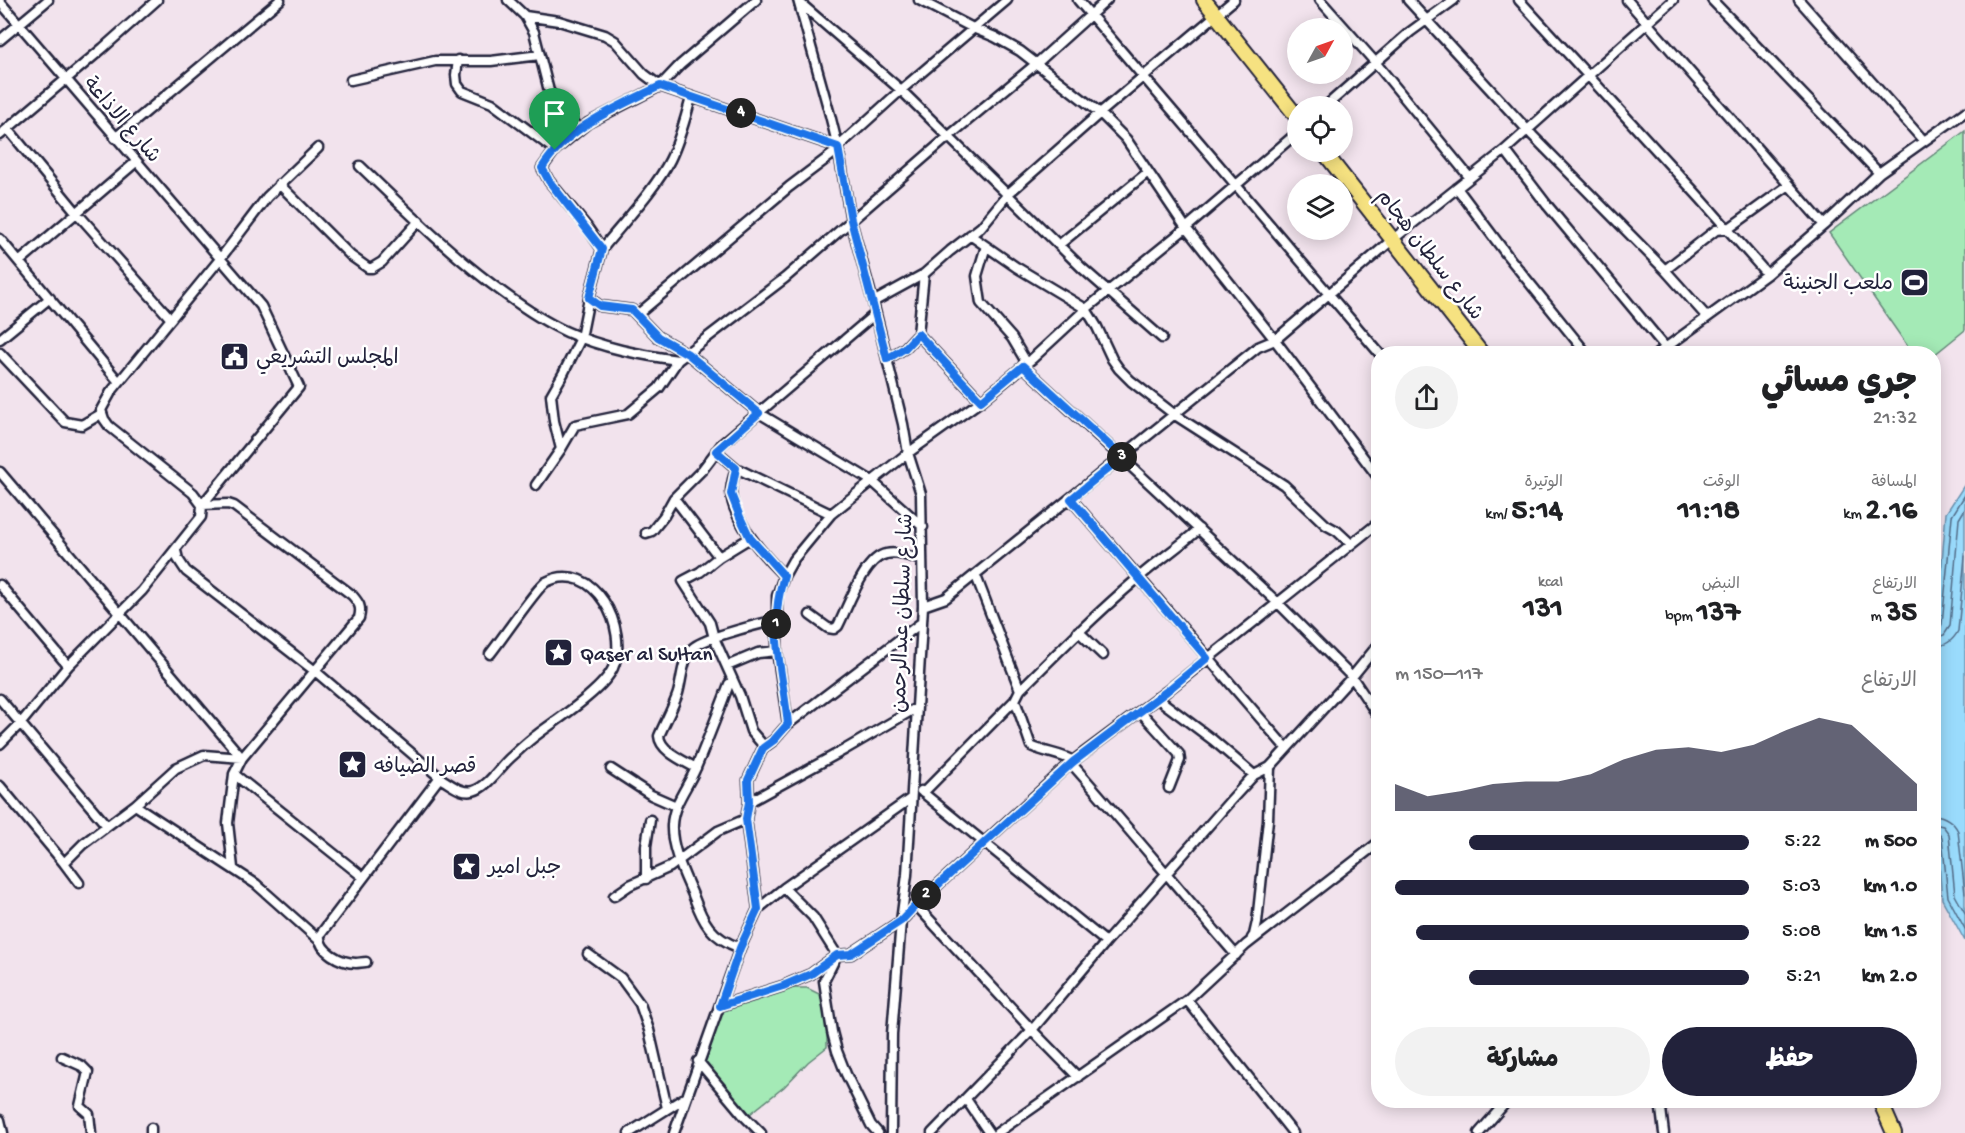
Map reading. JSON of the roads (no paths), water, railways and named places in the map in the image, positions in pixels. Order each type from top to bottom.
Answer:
[{"type":"highway","points":[[1204,0],[1287,104]]},
{"type":"highway","name":"شارع سلطان هجام","points":[[1332,162],[1476,346]]},
{"type":"highway","points":[[1883,1108],[1894,1133]]},
{"type":"street","points":[[0,40],[48,0]]},
{"type":"street","points":[[0,135],[157,0]]},
{"type":"street","points":[[115,138],[280,0]]},
{"type":"street","points":[[508,0],[525,16],[534,32],[549,90],[579,129]]},
{"type":"street","points":[[602,249],[545,176],[542,168],[555,150],[579,129],[660,86],[756,0]]},
{"type":"street","points":[[919,0],[1008,44],[1100,113],[1126,139],[1186,228],[1275,340],[1371,468]]},
{"type":"street","points":[[637,315],[838,148],[901,90],[1007,0]]},
{"type":"street","points":[[1078,0],[1373,346]]},
{"type":"street","points":[[536,485],[575,425],[628,414],[658,388],[678,360],[785,278],[1036,64],[1107,0]]},
{"type":"street","points":[[873,302],[924,274],[981,227],[1008,194],[1234,0]]},
{"type":"street","points":[[1320,0],[1375,62],[1470,178]]},
{"type":"street","points":[[1408,0],[1527,129],[1665,270],[1707,317]]},
{"type":"street","points":[[1337,96],[1426,20],[1454,0]]},
{"type":"street","points":[[1519,0],[1767,274]]},
{"type":"street","points":[[1627,0],[1824,225]]},
{"type":"street","points":[[923,606],[946,598],[976,576],[1258,348],[1275,340],[1392,240],[1505,150],[1673,0]]},
{"type":"street","points":[[1712,0],[1879,173]]},
{"type":"street","points":[[1799,0],[1923,140]]},
{"type":"street","points":[[798,1],[901,90],[1108,291],[1162,338]]},
{"type":"street","name":"شارع سلطان عبدالرحمن","points":[[798,1],[838,148],[851,220],[921,494],[923,606],[907,875],[892,1034],[891,1133]]},
{"type":"street","name":"شارع الاذاعة","points":[[0,2],[261,306],[299,387],[202,505]]},
{"type":"street","points":[[525,16],[559,21],[605,35],[615,41],[644,74],[660,86],[691,98],[771,122],[838,148]]},
{"type":"street","points":[[351,80],[435,61],[491,61],[540,55]]},
{"type":"street","points":[[458,60],[456,75],[462,91],[492,103],[518,120],[555,150]]},
{"type":"street","points":[[561,449],[551,395],[581,338],[602,249],[657,181],[669,162],[679,139],[691,98]]},
{"type":"street","points":[[1669,346],[1767,274],[1879,173],[1965,112]]},
{"type":"street","points":[[8,129],[77,213],[171,320]]},
{"type":"street","points":[[788,724],[777,651],[777,596],[793,560],[831,514],[981,401],[1086,309],[1186,228],[1287,141]]},
{"type":"street","points":[[0,744],[21,723],[68,666],[120,615],[176,551],[201,518],[202,505],[193,493],[108,426],[101,414],[102,406],[279,184],[318,148]]},
{"type":"street","points":[[1505,150],[1546,205],[1664,346]]},
{"type":"street","points":[[19,262],[136,162]]},
{"type":"street","points":[[360,166],[466,265],[550,324],[614,349],[678,360]]},
{"type":"street","points":[[1060,244],[1148,172]]},
{"type":"street","points":[[279,184],[351,256],[368,268],[382,262],[419,221]]},
{"type":"street","points":[[1665,270],[1716,230],[1728,229],[1789,185]]},
{"type":"street","points":[[1457,188],[1507,255],[1581,346]]},
{"type":"street","points":[[970,235],[1086,309],[1119,369],[1151,398],[1284,485],[1326,525],[1351,544]]},
{"type":"street","points":[[0,239],[119,382]]},
{"type":"street","points":[[986,246],[977,276],[981,303],[1012,338],[1024,360],[1023,366]]},
{"type":"street","points":[[887,359],[905,348],[918,334],[924,274]]},
{"type":"street","points":[[0,339],[50,298]]},
{"type":"street","points":[[589,298],[600,306],[632,310],[658,337],[688,354],[759,413],[872,481],[923,527]]},
{"type":"street","points":[[646,533],[651,531],[664,516],[674,498],[703,469],[716,451],[875,314]]},
{"type":"street","points":[[918,334],[981,401]]},
{"type":"street","points":[[0,353],[65,422],[82,425],[101,414]]},
{"type":"street","points":[[1023,366],[1278,603],[1352,677],[1371,706]]},
{"type":"street","points":[[716,451],[736,468],[831,514]]},
{"type":"street","points":[[736,468],[731,494],[750,538],[784,576]]},
{"type":"street","points":[[0,472],[242,758]]},
{"type":"street","points":[[674,498],[719,557]]},
{"type":"street","points":[[1071,499],[1286,748]]},
{"type":"street","points":[[202,505],[234,506],[352,595],[359,603],[361,611],[359,618],[242,758],[234,774],[228,823],[233,868]]},
{"type":"street","points":[[720,1006],[783,986],[811,974],[837,955],[851,954],[901,921],[1072,762],[1158,698],[1371,528]]},
{"type":"street","points":[[923,793],[1015,700],[1020,690],[1078,631],[1138,578],[1198,530]]},
{"type":"street","points":[[750,538],[683,581],[710,623],[714,638],[740,696],[751,731],[763,748]]},
{"type":"street","points":[[176,551],[186,571],[315,671],[440,777],[462,790],[474,790],[482,786],[514,754],[567,713],[606,678],[614,666],[617,649],[616,631],[612,616],[597,592],[587,583],[561,577],[544,583],[490,654]]},
{"type":"street","points":[[810,615],[828,628],[834,629],[842,618],[861,578],[880,556],[888,553],[922,560]]},
{"type":"street","points":[[976,576],[1020,690]]},
{"type":"street","points":[[0,585],[68,666]]},
{"type":"street","points":[[0,603],[9,595]]},
{"type":"street","points":[[696,768],[664,747],[660,741],[689,653],[694,646],[714,638],[776,620]]},
{"type":"street","points":[[758,909],[746,819],[749,802],[748,780],[763,748],[774,740],[788,724],[921,623]]},
{"type":"street","points":[[1078,631],[1103,655]]},
{"type":"street","points":[[727,666],[758,653],[777,651]]},
{"type":"street","points":[[932,1133],[1032,1030],[1106,942],[1254,775],[1270,767],[1371,654]]},
{"type":"street","points":[[733,681],[729,684],[696,768],[676,806],[672,825],[673,838],[680,860],[703,920],[726,943],[740,948]]},
{"type":"street","points":[[1158,698],[1254,775]]},
{"type":"street","points":[[0,699],[107,826]]},
{"type":"street","points":[[1015,700],[1030,746],[1044,752],[1065,756],[1072,762],[1236,955]]},
{"type":"street","points":[[749,802],[916,708]]},
{"type":"street","points":[[1140,711],[1179,754],[1180,760],[1169,788]]},
{"type":"street","points":[[64,863],[83,844],[135,805],[176,768],[204,755],[242,758]]},
{"type":"street","points":[[997,1133],[1187,1000],[1236,955],[1254,935],[1270,807],[1270,767]]},
{"type":"street","points":[[611,769],[651,795],[676,806]]},
{"type":"street","points":[[234,774],[363,877]]},
{"type":"street","points":[[320,941],[324,928],[440,777]]},
{"type":"street","points":[[0,786],[79,883]]},
{"type":"street","points":[[913,786],[1106,942]]},
{"type":"street","points":[[674,1133],[740,948],[758,909],[910,799]]},
{"type":"street","points":[[135,805],[256,884],[320,941],[324,948],[341,960],[366,962]]},
{"type":"street","points":[[614,896],[630,885],[680,860],[718,831],[746,819]]},
{"type":"street","points":[[646,879],[646,846],[650,820]]},
{"type":"street","points":[[1246,945],[1371,848]]},
{"type":"street","points":[[784,888],[813,917],[837,955]]},
{"type":"street","points":[[916,905],[1078,1077]]},
{"type":"street","points":[[588,954],[621,978],[640,1004],[649,1030],[667,1107]]},
{"type":"street","points":[[837,955],[824,981],[834,1042],[857,1098],[871,1125],[878,1133]]},
{"type":"street","points":[[1187,1000],[1293,1133]]},
{"type":"street","points":[[62,1058],[85,1067],[88,1072],[80,1106],[89,1114],[92,1133]]},
{"type":"street","points":[[698,1061],[761,1133]]},
{"type":"street","points":[[629,1133],[686,1097]]},
{"type":"street","points":[[966,1099],[989,1133]]},
{"type":"street","points":[[1479,1133],[1501,1108]]},
{"type":"street","points":[[1661,1108],[1664,1133]]},
{"type":"street","points":[[0,1120],[3,1133]]},
{"type":"water","points":[[1965,484],[1965,941],[1942,899],[1941,888],[1941,573],[1946,513]]},
{"type":"place","name":"ملعب الجنينة","points":[[1914,282]]},
{"type":"place","name":"المجلس التشريعي","points":[[235,356]]},
{"type":"place","name":"Qaser al Sultan","points":[[559,653]]},
{"type":"place","name":"قصر الضيافه","points":[[353,765]]},
{"type":"place","name":"جبل امير","points":[[467,866]]}]
